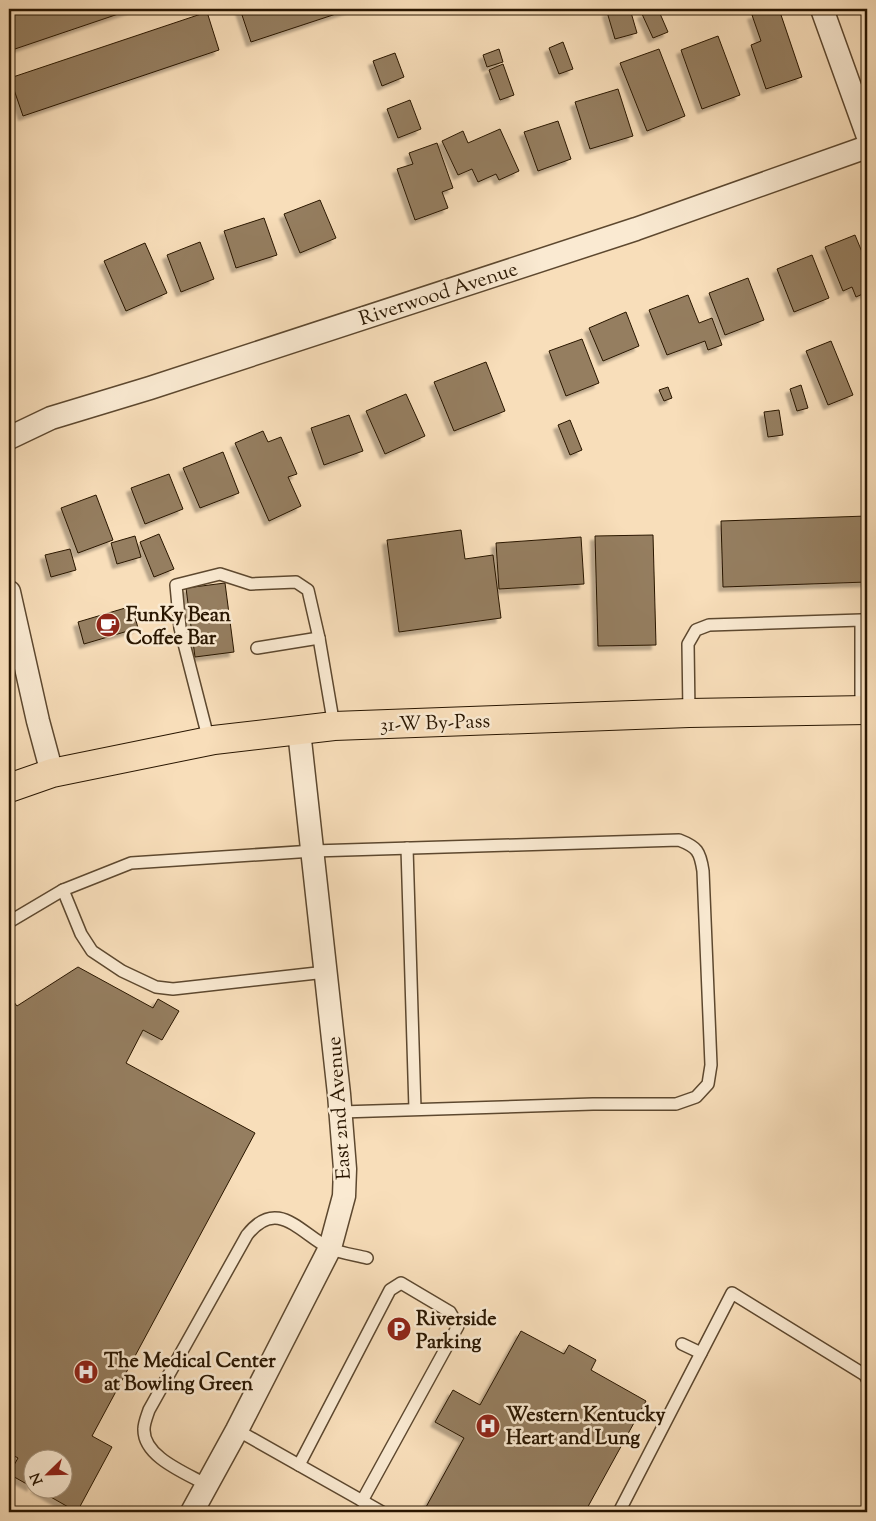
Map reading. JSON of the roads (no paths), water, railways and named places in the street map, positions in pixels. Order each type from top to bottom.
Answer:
[{"type":"main road","name":"31-W By-Pass","points":[[9,788],[52,773],[209,741],[334,726],[689,713],[864,710]]},
{"type":"street","points":[[822,9],[867,134]]},
{"type":"street","name":"Riverwood Avenue","points":[[9,438],[51,418],[150,388],[636,229],[867,148]]},
{"type":"street","points":[[9,592],[38,721],[52,773]]},
{"type":"street","name":"East 2nd Avenue","points":[[192,1512],[237,1430],[330,1248],[344,1196],[346,1169],[341,1112],[299,731]]},
{"type":"lane","points":[[209,741],[180,628],[176,585],[220,574],[251,584],[296,582],[308,590],[319,638],[334,726]]},
{"type":"lane","points":[[689,713],[688,644],[696,630],[709,625],[864,620],[864,710]]},
{"type":"lane","points":[[257,648],[319,638]]},
{"type":"lane","points":[[9,922],[63,890],[131,863],[406,848],[679,840],[693,845],[701,855],[711,1066],[708,1084],[696,1097],[676,1104],[593,1104],[341,1112]]},
{"type":"lane","points":[[406,848],[415,1109]]},
{"type":"lane","points":[[63,890],[81,934],[92,951],[122,971],[156,987],[173,989],[326,972]]},
{"type":"lane","points":[[207,1485],[156,1456],[146,1442],[144,1428],[148,1410],[247,1234],[256,1223],[270,1217],[286,1219],[330,1248],[367,1258]]},
{"type":"lane","points":[[299,1465],[390,1290],[401,1283],[450,1312],[458,1326],[362,1501]]},
{"type":"lane","points":[[619,1512],[732,1293],[865,1375],[867,1379]]},
{"type":"lane","points":[[682,1344],[701,1353]]},
{"type":"lane","points":[[237,1430],[382,1512]]},
{"type":"place","name":"FunKy Bean Coffee Bar","points":[[108,625]]},
{"type":"place","name":"Riverside Parking","points":[[399,1329]]},
{"type":"place","name":"The Medical Center at Bowling Green","points":[[86,1372]]},
{"type":"place","name":"Western Kentucky Heart and Lung","points":[[488,1426]]}]
